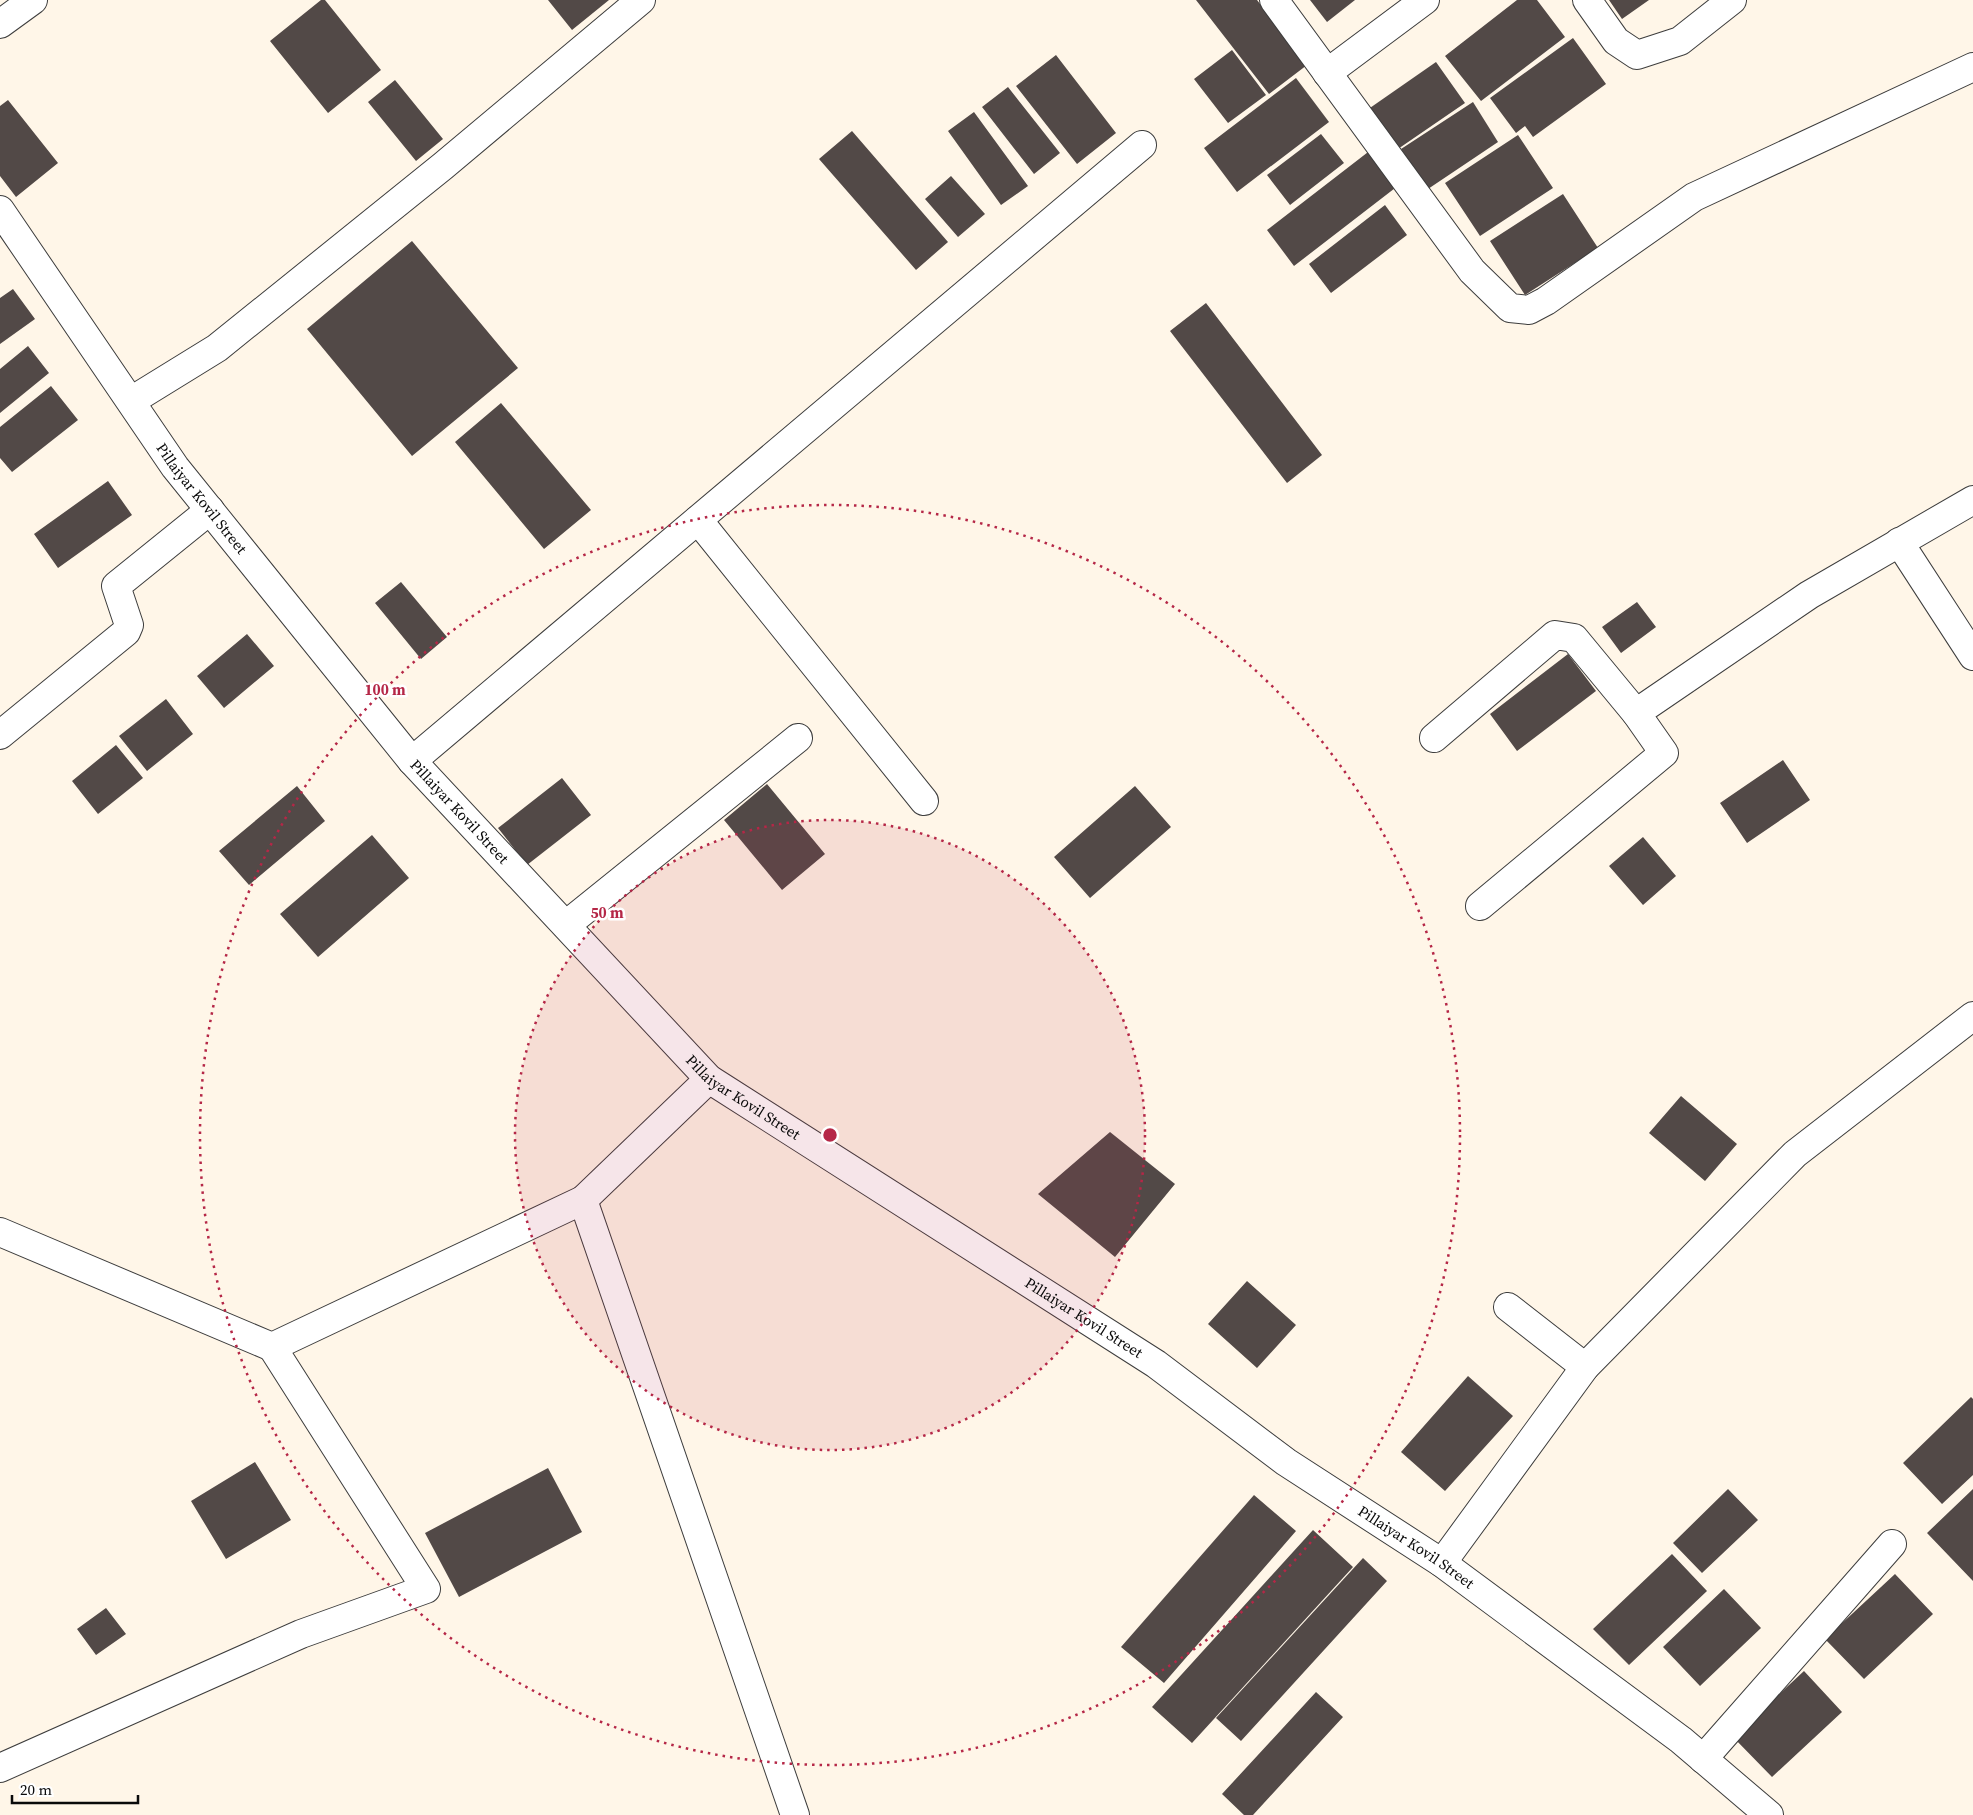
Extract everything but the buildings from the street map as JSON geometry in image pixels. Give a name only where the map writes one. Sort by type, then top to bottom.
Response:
[{"type":"street","points":[[0,24],[33,0]]},
{"type":"street","points":[[131,401],[217,348],[443,166],[641,0]]},
{"type":"street","points":[[1274,0],[1472,271],[1510,308],[1529,310],[1546,301],[1694,197],[1973,67]]},
{"type":"street","points":[[1327,72],[1425,0]]},
{"type":"street","points":[[1587,0],[1616,41],[1637,55],[1680,41],[1732,0]]},
{"type":"street","points":[[412,761],[1142,145]]},
{"type":"street","name":"Pillaiyar Kovil Street","points":[[0,210],[175,467],[412,761],[710,1079],[1156,1364],[1286,1462],[1442,1563],[1673,1734],[1769,1815]]},
{"type":"street","points":[[1636,713],[1809,595],[1973,500]]},
{"type":"street","points":[[0,735],[126,632],[129,624],[116,586],[210,510]]},
{"type":"street","points":[[698,520],[924,800]]},
{"type":"street","points":[[1900,542],[1973,656]]},
{"type":"street","points":[[1434,738],[1555,635],[1574,638],[1636,713],[1664,753],[1480,906]]},
{"type":"street","points":[[566,925],[798,738]]},
{"type":"street","points":[[1442,1563],[1585,1367],[1678,1275],[1795,1154],[1973,1016]]},
{"type":"street","points":[[272,1347],[583,1200],[710,1079]]},
{"type":"street","points":[[583,1200],[795,1815]]},
{"type":"street","points":[[0,1232],[272,1347],[426,1589],[301,1634],[0,1768]]},
{"type":"street","points":[[1508,1307],[1585,1367]]},
{"type":"street","points":[[1703,1759],[1892,1544]]}]
